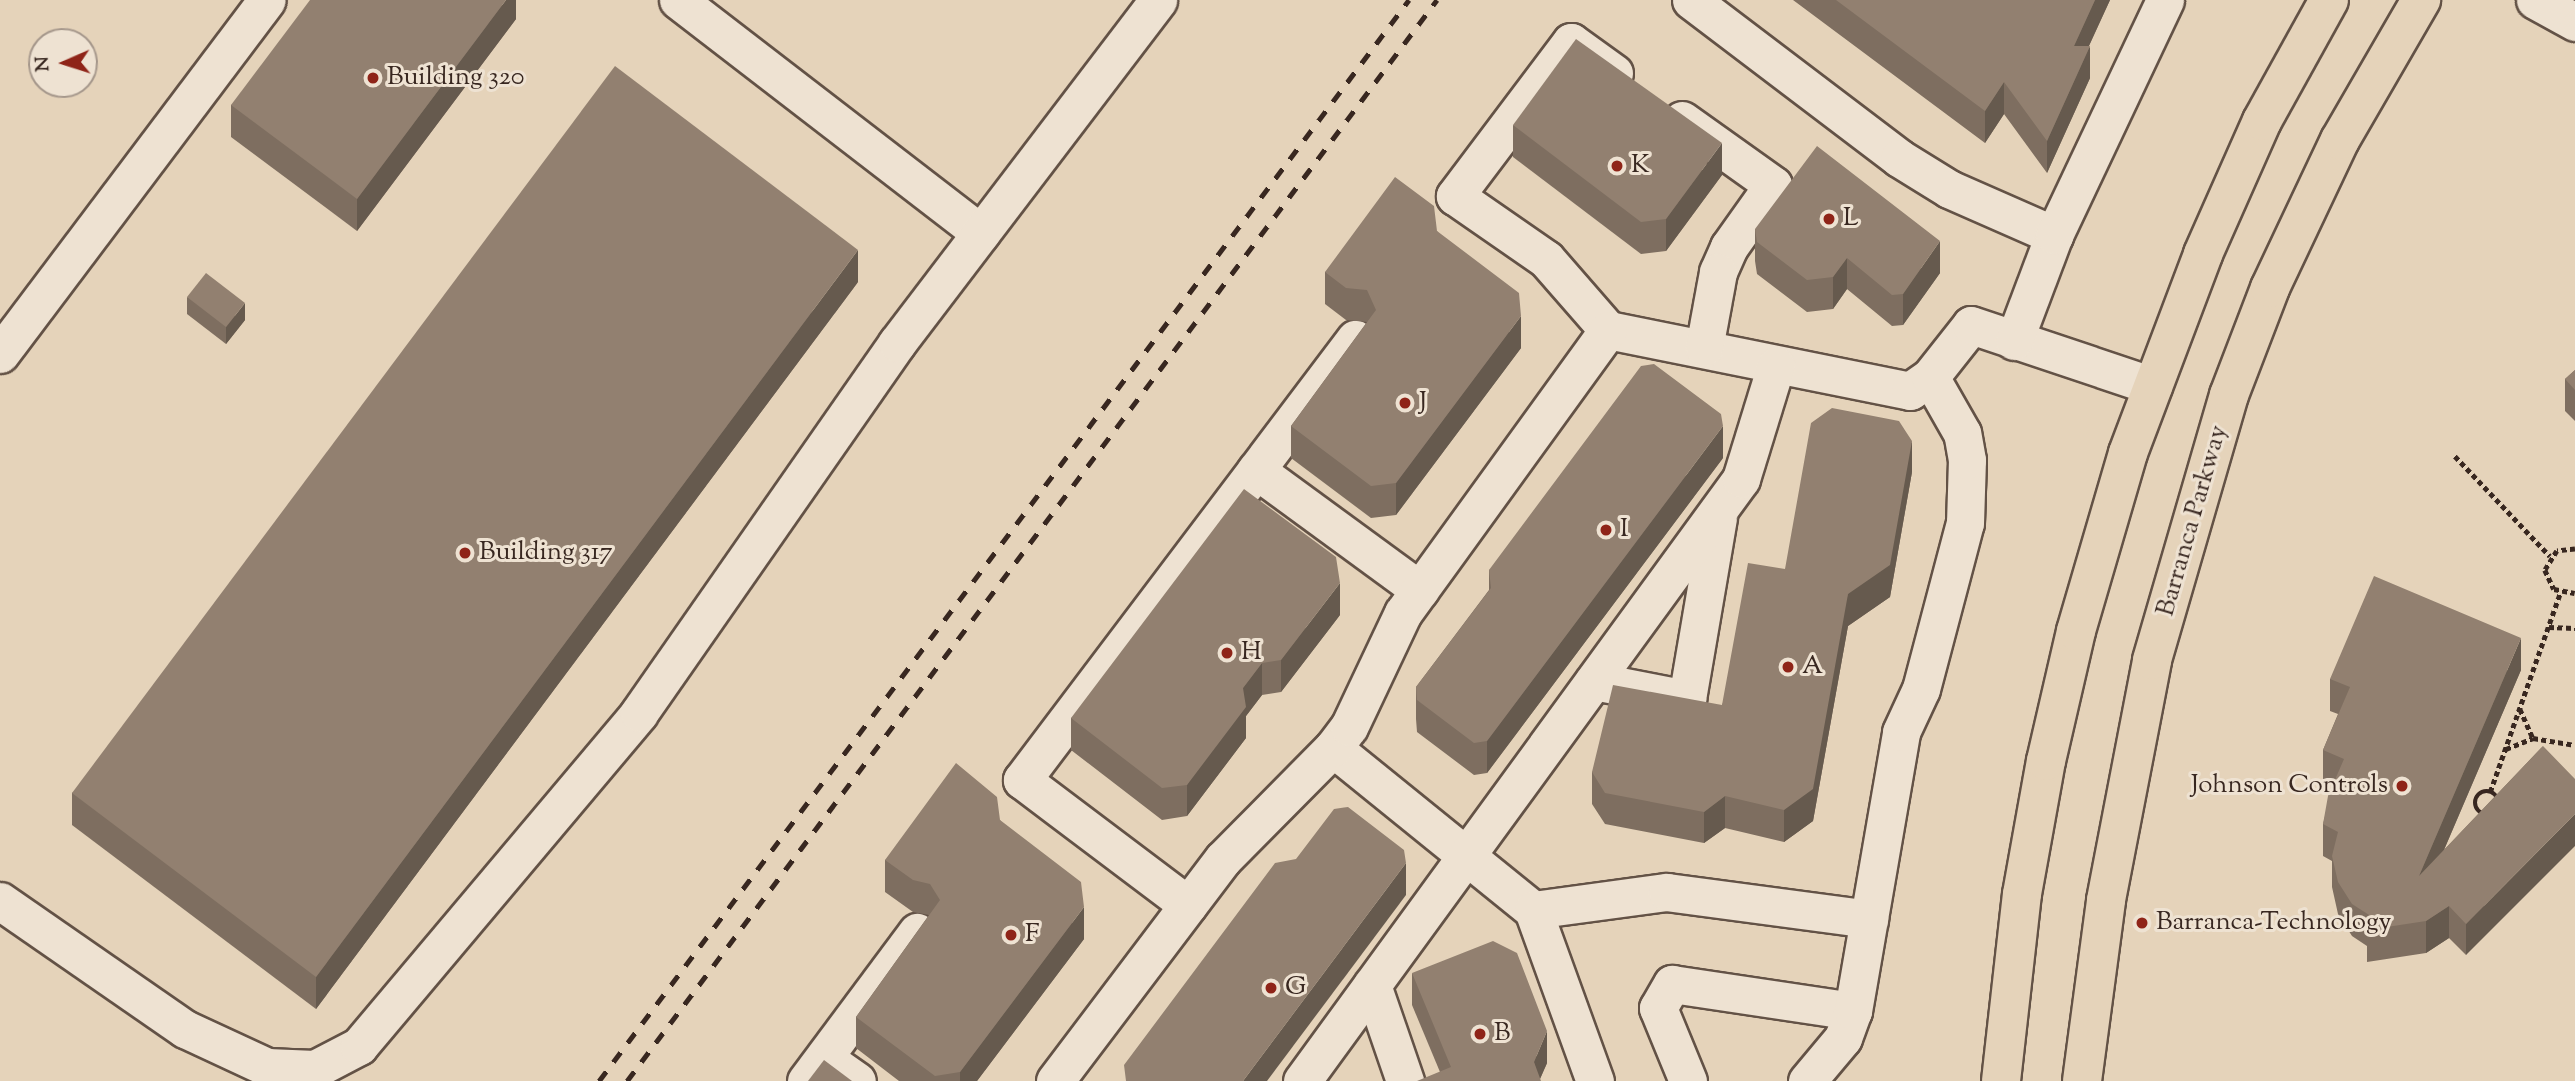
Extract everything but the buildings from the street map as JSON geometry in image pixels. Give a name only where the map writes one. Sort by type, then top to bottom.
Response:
[{"type":"main road","points":[[2001,1081],[2022,894],[2046,761],[2077,631],[2128,453],[2203,254],[2262,121],[2329,0]]},
{"type":"main road","name":"Barranca Parkway","points":[[2082,1081],[2106,900],[2147,687],[2229,395],[2270,288],[2340,140],[2421,0]]},
{"type":"street","points":[[0,354],[267,0]]},
{"type":"street","points":[[678,0],[981,233]]},
{"type":"street","points":[[0,901],[185,1029],[267,1067],[315,1069],[359,1046],[639,713],[897,343],[1158,0]]},
{"type":"street","points":[[1691,0],[1899,158],[1949,189],[2053,235]]},
{"type":"street","points":[[2014,341],[2053,235],[2165,0]]},
{"type":"street","points":[[2535,0],[2575,22]]},
{"type":"street","points":[[1704,348],[1718,272],[1728,247],[1773,185],[1570,42],[1455,196],[1546,258],[1608,330],[1704,348],[1889,391],[1910,391],[1930,377],[1971,325],[2153,386]]},
{"type":"street","points":[[1055,1081],[1223,859],[1333,748],[1420,590],[1608,330]]},
{"type":"street","points":[[1188,905],[1022,780],[1355,339]]},
{"type":"street","points":[[1302,1081],[1741,480],[1776,365]]},
{"type":"street","points":[[1807,1081],[1843,1038],[1853,1011],[1900,732],[1921,689],[1965,523],[1967,460],[1962,433],[1930,377]]},
{"type":"street","points":[[1256,470],[1420,590]]},
{"type":"street","points":[[1594,681],[1686,699],[1720,509]]},
{"type":"street","points":[[1333,748],[1533,910],[1595,1081]]},
{"type":"street","points":[[1533,910],[1667,892],[1869,919]]},
{"type":"street","points":[[857,1081],[815,1069],[917,932]]},
{"type":"street","points":[[1688,1081],[1658,1008],[1672,984],[1853,1011]]},
{"type":"street","points":[[1372,985],[1405,1081]]},
{"type":"path","points":[[2455,456],[2550,556]]},
{"type":"path","points":[[2575,549],[2564,548],[2550,556],[2545,577],[2560,593],[2575,593]]},
{"type":"path","points":[[2490,792],[2560,593]]},
{"type":"path","points":[[2549,627],[2575,628]]},
{"type":"path","points":[[2519,709],[2533,738]]},
{"type":"path","points":[[2506,749],[2533,738],[2575,745]]},
{"type":"path","points":[[2490,792],[2483,792],[2476,801],[2479,811],[2490,815]]},
{"type":"path","points":[[2490,792],[2499,804],[2490,815],[2491,822]]},
{"type":"railway","points":[[599,1081],[1409,0]]},
{"type":"railway","points":[[627,1081],[1437,0]]},
{"type":"place","name":"Building 320","points":[[373,78]]},
{"type":"place","name":"K","points":[[1617,166]]},
{"type":"place","name":"L","points":[[1829,219]]},
{"type":"place","name":"J","points":[[1405,403]]},
{"type":"place","name":"I","points":[[1606,530]]},
{"type":"place","name":"Building 317","points":[[465,553]]},
{"type":"place","name":"H","points":[[1227,653]]},
{"type":"place","name":"A","points":[[1788,667]]},
{"type":"place","name":"Johnson Controls","points":[[2402,786]]},
{"type":"place","name":"Barranca-Technology","points":[[2142,923]]},
{"type":"place","name":"F","points":[[1011,935]]},
{"type":"place","name":"G","points":[[1271,988]]},
{"type":"place","name":"B","points":[[1480,1034]]}]
